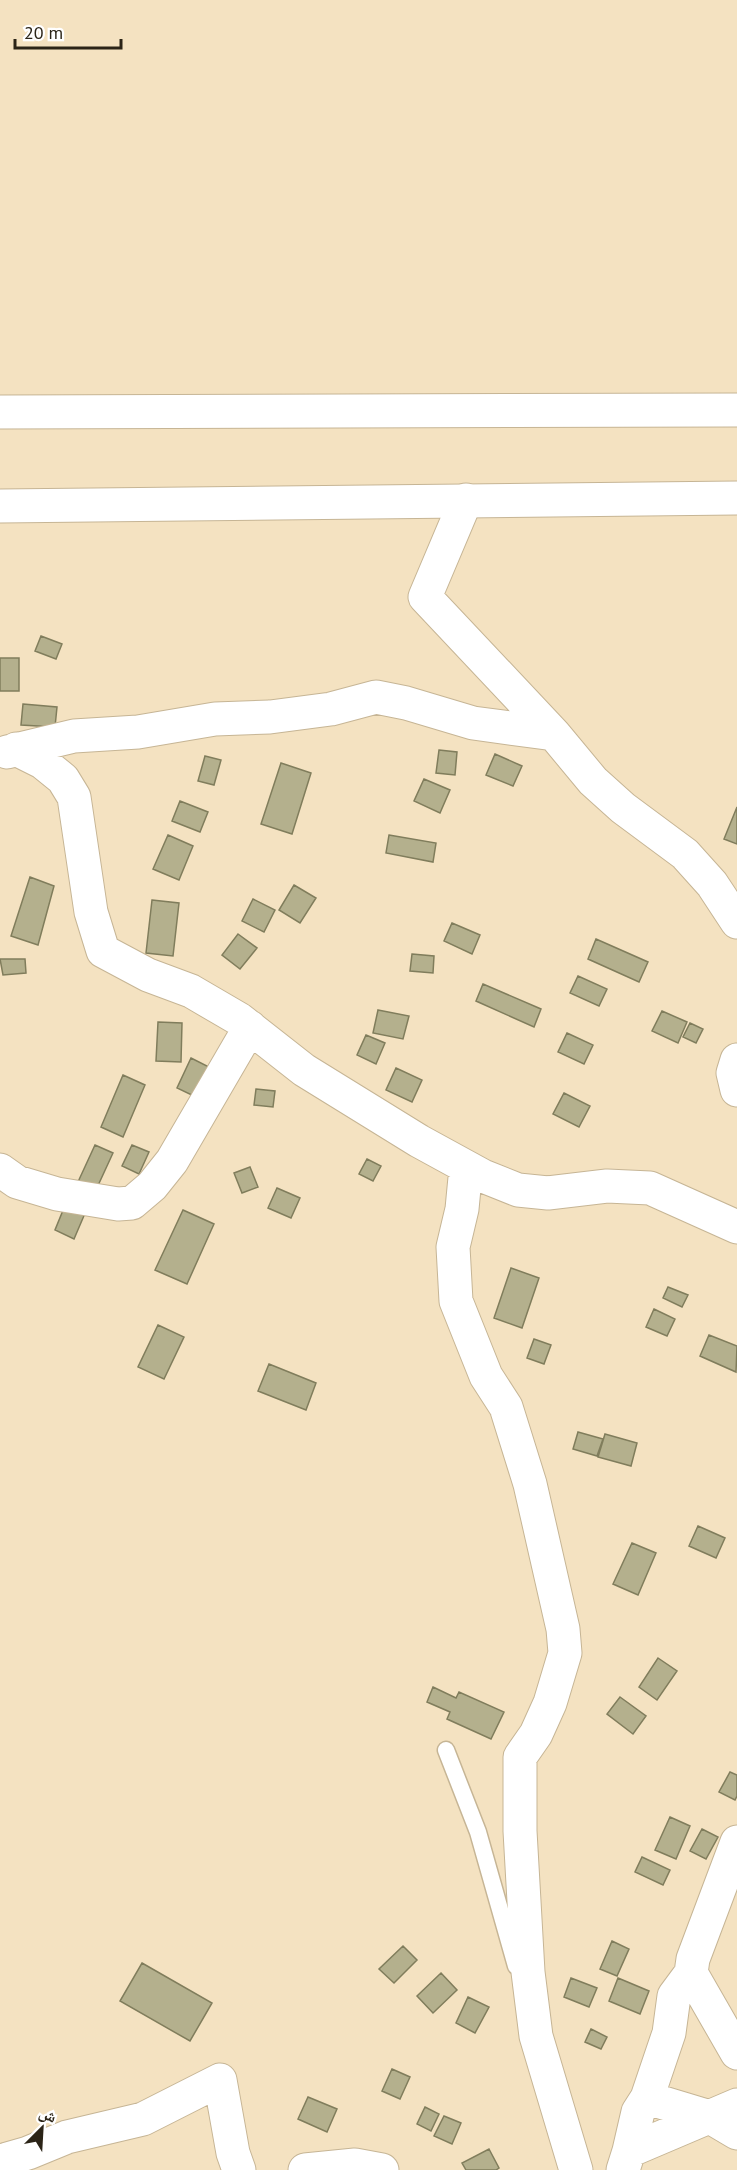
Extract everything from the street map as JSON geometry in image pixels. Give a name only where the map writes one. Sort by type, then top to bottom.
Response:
[{"type":"street","points":[[0,412],[737,410]]},
{"type":"street","points":[[0,506],[737,498]]},
{"type":"street","points":[[466,500],[425,597],[554,734],[593,781],[623,808],[685,854],[712,884],[737,922]]},
{"type":"street","points":[[8,752],[74,736],[138,732],[215,719],[270,717],[331,709],[376,697],[406,703],[473,723],[554,734]]},
{"type":"street","points":[[8,752],[42,762],[63,779],[74,797],[91,912],[103,951],[148,975],[191,991],[250,1027],[304,1070],[419,1141],[483,1176],[518,1190],[548,1193],[607,1186],[650,1188],[737,1227]]},
{"type":"street","points":[[0,1170],[16,1182],[57,1194],[118,1204],[132,1203],[152,1186],[172,1161],[250,1027]]},
{"type":"street","points":[[737,1060],[733,1073],[737,1090]]},
{"type":"street","points":[[466,1167],[462,1209],[453,1247],[456,1300],[486,1376],[506,1407],[530,1484],[563,1629],[565,1653],[550,1703],[536,1734],[520,1757],[520,1831],[528,1972],[536,2036],[576,2170]]},
{"type":"street","points":[[626,2161],[638,2112],[647,2098],[669,2033],[674,1996],[692,1973],[697,1949],[737,1842]]},
{"type":"street","points":[[692,1973],[737,2053]]},
{"type":"street","points":[[0,2166],[7,2159],[28,2153],[67,2136],[143,2119],[220,2080],[229,2164]]},
{"type":"street","points":[[647,2098],[728,2118]]},
{"type":"street","points":[[626,2161],[728,2118]]},
{"type":"street","points":[[305,2170],[355,2165],[382,2170]]},
{"type":"lane","points":[[446,1750],[478,1832],[536,2036]]},
{"type":"building","points":[[41,636],[62,644],[56,659],[35,651]]},
{"type":"building","points":[[0,658],[19,658],[19,691],[0,691]]},
{"type":"building","points":[[23,704],[57,707],[55,727],[21,725]]},
{"type":"building","points":[[439,750],[457,752],[455,775],[436,773]]},
{"type":"building","points":[[495,754],[522,766],[513,786],[486,775]]},
{"type":"building","points":[[205,756],[221,760],[214,785],[198,781]]},
{"type":"building","points":[[281,763],[311,773],[292,834],[261,824]]},
{"type":"building","points":[[424,779],[450,790],[440,813],[414,801]]},
{"type":"building","points":[[180,801],[208,812],[200,832],[172,821]]},
{"type":"building","points":[[737,807],[737,844],[724,839]]},
{"type":"building","points":[[168,835],[193,846],[179,880],[153,869]]},
{"type":"building","points":[[389,835],[436,843],[433,862],[386,853]]},
{"type":"building","points":[[30,877],[54,886],[38,945],[11,936]]},
{"type":"building","points":[[294,885],[316,898],[300,923],[279,910]]},
{"type":"building","points":[[253,899],[275,910],[264,932],[242,921]]},
{"type":"building","points":[[152,900],[179,903],[173,956],[146,953]]},
{"type":"building","points":[[452,923],[480,935],[472,954],[444,941]]},
{"type":"building","points":[[238,934],[257,948],[240,969],[222,955]]},
{"type":"building","points":[[596,939],[648,962],[639,982],[588,959]]},
{"type":"building","points":[[412,954],[434,956],[433,973],[410,971]]},
{"type":"building","points":[[0,959],[25,959],[26,973],[3,975]]},
{"type":"building","points":[[578,976],[607,989],[599,1006],[570,993]]},
{"type":"building","points":[[483,984],[541,1009],[534,1027],[476,1001]]},
{"type":"building","points":[[378,1010],[409,1016],[403,1039],[373,1033]]},
{"type":"building","points":[[662,1011],[687,1022],[678,1043],[652,1031]]},
{"type":"building","points":[[158,1022],[182,1023],[181,1062],[156,1061]]},
{"type":"building","points":[[690,1023],[703,1029],[696,1043],[683,1037]]},
{"type":"building","points":[[567,1033],[593,1045],[584,1064],[558,1052]]},
{"type":"building","points":[[366,1035],[385,1043],[376,1064],[357,1055]]},
{"type":"building","points":[[191,1058],[211,1068],[198,1098],[177,1088]]},
{"type":"building","points":[[396,1068],[422,1080],[412,1102],[386,1090]]},
{"type":"building","points":[[123,1075],[145,1085],[123,1137],[101,1127]]},
{"type":"building","points":[[256,1089],[275,1091],[273,1107],[254,1105]]},
{"type":"building","points":[[564,1093],[590,1106],[579,1127],[553,1114]]},
{"type":"building","points":[[95,1145],[113,1153],[95,1192],[77,1184]]},
{"type":"building","points":[[132,1145],[149,1152],[139,1174],[122,1166]]},
{"type":"building","points":[[367,1159],[381,1166],[373,1181],[359,1174]]},
{"type":"building","points":[[250,1167],[258,1187],[242,1193],[234,1173]]},
{"type":"building","points":[[277,1188],[300,1198],[291,1218],[268,1208]]},
{"type":"building","points":[[66,1203],[86,1211],[74,1239],[55,1230]]},
{"type":"building","points":[[183,1210],[214,1224],[187,1284],[155,1270]]},
{"type":"building","points":[[511,1268],[539,1278],[522,1328],[494,1318]]},
{"type":"building","points":[[668,1287],[688,1295],[682,1307],[663,1298]]},
{"type":"building","points":[[654,1309],[675,1319],[667,1336],[646,1327]]},
{"type":"building","points":[[158,1325],[184,1337],[164,1379],[138,1367]]},
{"type":"building","points":[[709,1335],[737,1346],[736,1372],[700,1356]]},
{"type":"building","points":[[534,1339],[551,1345],[544,1364],[527,1358]]},
{"type":"building","points":[[269,1364],[316,1383],[306,1410],[258,1391]]},
{"type":"building","points":[[578,1432],[603,1439],[597,1456],[573,1449]]},
{"type":"building","points":[[605,1434],[637,1443],[631,1466],[598,1457]]},
{"type":"building","points":[[698,1526],[725,1538],[716,1558],[689,1546]]},
{"type":"building","points":[[632,1543],[656,1553],[638,1595],[613,1584]]},
{"type":"building","points":[[658,1658],[677,1671],[657,1700],[639,1687]]},
{"type":"building","points":[[433,1687],[456,1698],[459,1692],[504,1712],[491,1739],[447,1719],[450,1712],[427,1702]]},
{"type":"building","points":[[620,1697],[646,1716],[633,1734],[607,1714]]},
{"type":"building","points":[[730,1772],[737,1775],[735,1800],[719,1792]]},
{"type":"building","points":[[670,1817],[690,1826],[676,1859],[655,1850]]},
{"type":"building","points":[[702,1829],[718,1837],[706,1859],[690,1851]]},
{"type":"building","points":[[642,1857],[670,1870],[663,1885],[635,1872]]},
{"type":"building","points":[[612,1941],[629,1949],[617,1976],[600,1969]]},
{"type":"building","points":[[403,1946],[417,1960],[394,1983],[379,1969]]},
{"type":"building","points":[[142,1963],[212,2003],[190,2041],[120,2001]]},
{"type":"building","points":[[441,1973],[457,1990],[433,2013],[417,1996]]},
{"type":"building","points":[[571,1978],[597,1988],[589,2007],[564,1997]]},
{"type":"building","points":[[618,1978],[649,1991],[640,2014],[609,2001]]},
{"type":"building","points":[[468,1997],[489,2007],[475,2033],[456,2023]]},
{"type":"building","points":[[591,2029],[607,2037],[601,2049],[585,2042]]},
{"type":"building","points":[[392,2069],[410,2077],[400,2099],[382,2091]]},
{"type":"building","points":[[308,2097],[337,2109],[327,2132],[298,2119]]},
{"type":"building","points":[[425,2107],[439,2114],[431,2131],[417,2124]]},
{"type":"building","points":[[444,2116],[461,2123],[452,2144],[434,2136]]},
{"type":"building","points":[[489,2149],[499,2168],[496,2170],[466,2170],[462,2163]]}]
